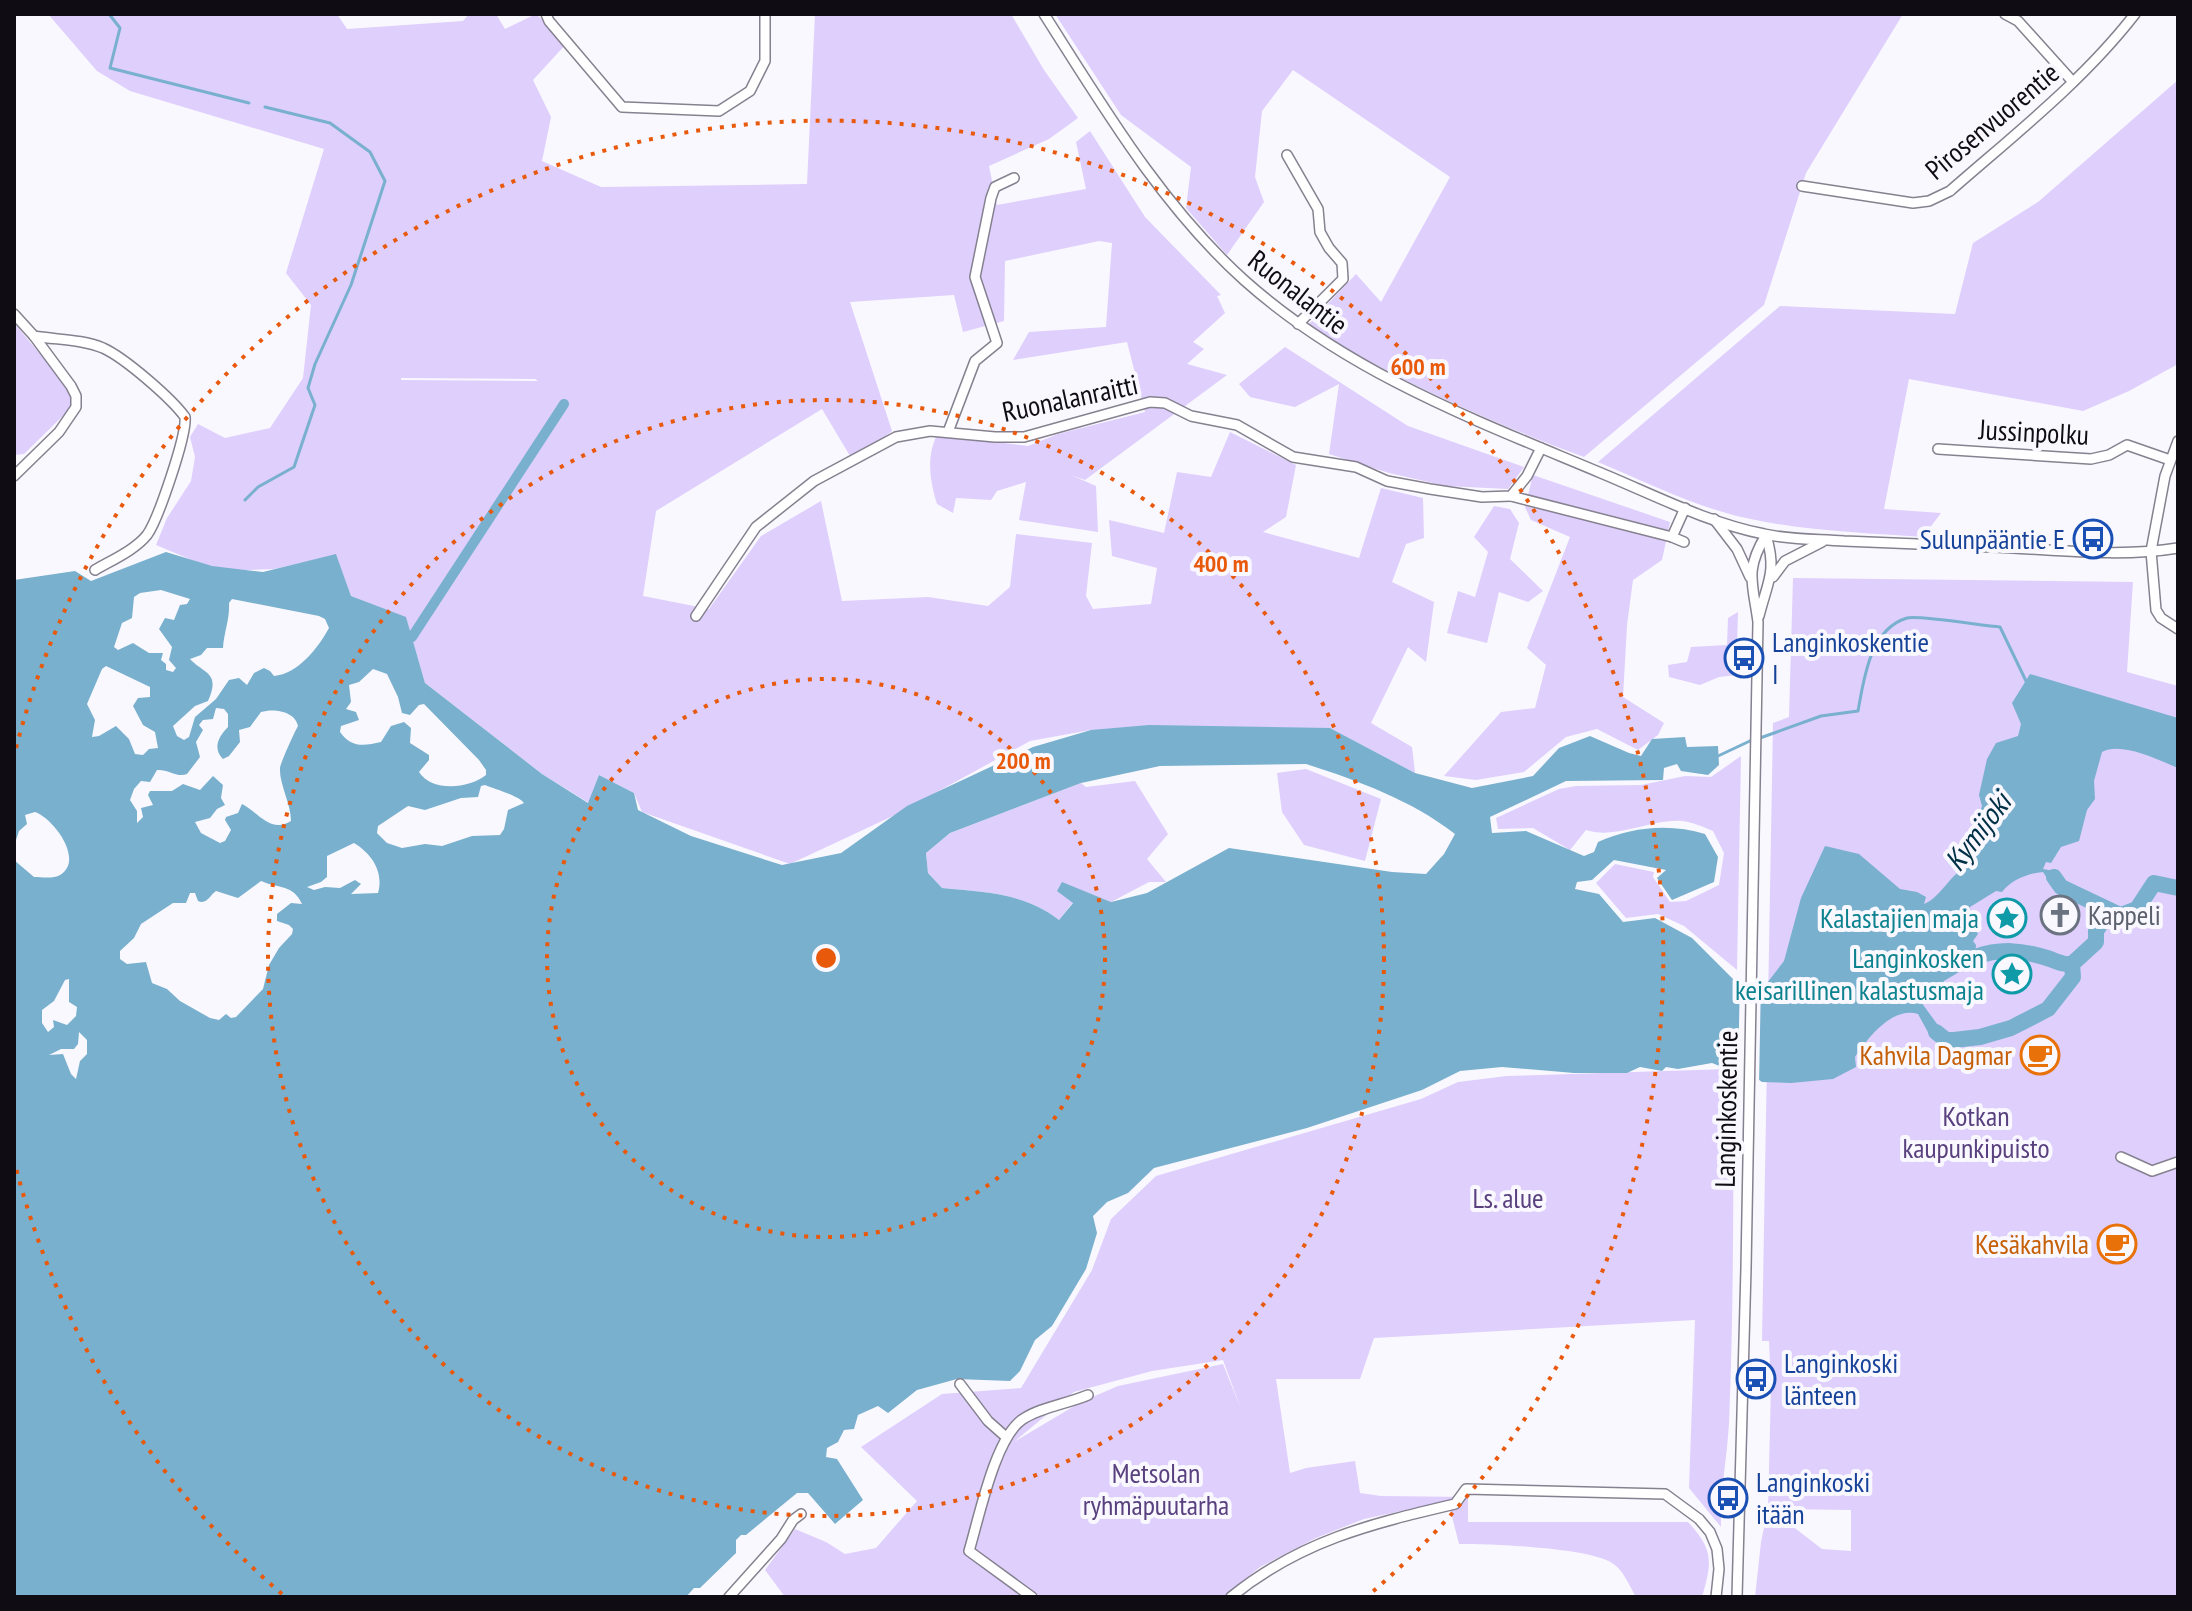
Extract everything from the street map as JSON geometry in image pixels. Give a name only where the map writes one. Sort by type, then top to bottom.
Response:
[{"type":"street","points":[[546,14],[622,107],[719,111],[750,91],[765,61],[765,14]]},
{"type":"street","name":"Ruonalantie","points":[[1044,14],[1165,195],[1208,245],[1244,280],[1298,324],[1388,380],[1685,508],[1766,535],[1825,541],[2151,551],[2178,548]]},
{"type":"street","points":[[2005,14],[2018,21],[2073,82]]},
{"type":"street","name":"Pirosenvuorentie","points":[[1802,186],[1913,203],[1929,201],[1950,191],[2073,82],[2110,46],[2135,14]]},
{"type":"street","points":[[1287,155],[1318,209],[1320,232],[1342,263],[1343,279],[1298,324]]},
{"type":"street","points":[[948,432],[975,361],[997,343],[975,277],[995,187],[1014,178]]},
{"type":"street","points":[[14,314],[34,336],[76,396],[76,407],[59,432],[14,476]]},
{"type":"street","points":[[34,336],[69,339],[103,348],[126,363],[185,417],[186,426],[175,464],[156,518],[146,536],[95,570]]},
{"type":"street","name":"Ruonalanraitti","points":[[696,616],[756,527],[814,481],[896,437],[916,432],[1024,437],[1150,402],[1165,403],[1191,416],[1237,425],[1293,457],[1356,467],[1387,481],[1430,489],[1482,497],[1511,496],[1684,542]]},
{"type":"street","points":[[2178,441],[2165,476],[2151,551],[2156,610],[2161,618],[2178,629]]},
{"type":"street","name":"Jussinpolku","points":[[1938,449],[2091,459],[2109,455],[2127,445],[2170,460]]},
{"type":"street","points":[[1511,496],[1527,476],[1541,448]]},
{"type":"street","points":[[1672,537],[1685,508]]},
{"type":"street","points":[[1714,519],[1737,549],[1750,577]]},
{"type":"street","name":"Langinkoskentie","points":[[1737,1597],[1758,622],[1750,577],[1752,561],[1766,535]]},
{"type":"street","name":"Langinkoskentie","points":[[1758,622],[1773,558],[1766,535]]},
{"type":"street","points":[[1768,586],[1785,561],[1825,541]]},
{"type":"street","points":[[2121,1157],[2152,1171],[2178,1162]]},
{"type":"street","points":[[960,1384],[988,1421],[1006,1437]]},
{"type":"street","points":[[1032,1597],[969,1551],[1009,1431],[1024,1418],[1088,1395]]},
{"type":"street","points":[[1231,1597],[1263,1571],[1318,1544],[1371,1523],[1455,1504],[1466,1489],[1665,1494],[1699,1519],[1710,1532],[1717,1549],[1719,1569],[1716,1597]]},
{"type":"street","points":[[729,1597],[801,1514]]},
{"type":"green space","points":[[48,14],[337,14],[347,29],[463,21],[469,14],[496,14],[505,29],[536,14],[567,43],[533,80],[551,117],[542,161],[601,187],[807,184],[815,14],[1011,14],[1044,70],[1078,118],[1049,139],[989,166],[997,205],[1086,189],[1076,142],[1090,131],[1145,217],[1221,295],[1217,296],[1225,313],[1193,342],[1204,349],[1187,364],[1227,375],[1085,480],[1071,475],[1096,486],[1098,532],[1019,520],[1026,482],[997,491],[991,500],[956,498],[953,513],[937,504],[932,487],[930,460],[937,435],[1028,446],[1058,434],[1145,412],[1127,342],[1013,360],[1029,332],[1106,327],[1112,243],[1099,241],[1005,261],[1004,321],[963,332],[954,295],[850,302],[892,431],[853,461],[822,409],[656,511],[643,596],[709,609],[761,536],[821,501],[842,601],[928,597],[988,606],[1010,587],[1016,534],[1092,543],[1086,596],[1093,609],[1151,604],[1157,568],[1112,556],[1109,520],[1164,533],[1177,472],[1211,477],[1230,432],[1296,465],[1286,517],[1263,532],[1359,558],[1381,488],[1423,498],[1424,538],[1406,544],[1392,582],[1434,602],[1426,662],[1408,647],[1371,723],[1412,747],[1415,773],[1330,728],[1091,730],[1030,741],[895,815],[790,864],[642,812],[634,793],[599,775],[589,803],[542,774],[425,683],[406,618],[351,596],[336,555],[274,569],[218,571],[156,545],[167,518],[191,481],[195,457],[190,437],[198,424],[225,438],[270,428],[303,378],[311,305],[286,273],[324,149],[130,91],[97,71]],"holes":[[[401,378],[538,381],[401,380]]]},
{"type":"green space","points":[[1055,14],[1903,14],[1806,173],[1764,305],[1584,457],[1442,398],[1374,364],[1308,325],[1356,274],[1381,302],[1450,177],[1293,70],[1262,111],[1255,177],[1264,202],[1227,255],[1186,208],[1191,167],[1121,115]]},
{"type":"green space","points":[[2178,80],[2178,364],[2129,391],[2083,411],[1909,379],[1884,509],[1941,513],[1923,537],[1812,529],[1746,518],[1689,501],[1598,462],[1780,306],[1955,314],[1973,243],[2038,202]]},
{"type":"green space","points":[[14,323],[62,380],[74,405],[24,454],[14,455]]},
{"type":"green space","points":[[1285,347],[1408,426],[1524,467],[1508,489],[1446,486],[1389,473],[1329,454],[1339,384],[1295,407],[1250,397],[1239,384]]},
{"type":"green space","points":[[1533,475],[1670,522],[1662,560],[1633,580],[1623,697],[1664,723],[1658,735],[1638,750],[1597,729],[1566,737],[1524,772],[1476,780],[1444,776],[1501,712],[1535,708],[1546,665],[1527,648],[1570,537],[1531,520],[1525,507]]},
{"type":"green space","points":[[1494,506],[1510,509],[1519,523],[1510,559],[1543,591],[1528,602],[1499,592],[1487,643],[1447,633],[1458,591],[1475,597],[1488,552],[1474,537]]},
{"type":"green space","name":"Kotkan kaupunkipuisto","points":[[1793,578],[2133,582],[2127,672],[2178,686],[2178,1597],[1755,1597],[1768,1509],[1771,1386],[1769,1341],[1762,1341],[1773,723],[1789,717]],"holes":[[[1770,1509],[1851,1510],[1851,1551],[1822,1549]]]},
{"type":"green space","points":[[1738,612],[1736,675],[1719,677],[1700,685],[1669,677],[1668,665],[1687,662],[1691,647],[1727,645],[1728,618]]},
{"type":"green space","points":[[1741,756],[1737,970],[1684,926],[1658,914],[1626,918],[1596,883],[1615,864],[1654,872],[1653,877],[1670,902],[1686,901],[1719,885],[1724,853],[1713,831],[1682,821],[1609,833],[1586,830],[1570,850],[1533,828],[1498,829],[1496,818],[1559,789],[1641,785],[1685,776],[1711,777]]},
{"type":"green space","points":[[1306,769],[1381,799],[1365,861],[1304,845],[1282,812],[1277,773]]},
{"type":"green space","points":[[1135,781],[1168,834],[1147,859],[1166,882],[1149,882],[1111,902],[1062,883],[1073,902],[1059,920],[1018,899],[942,888],[928,873],[926,853],[950,833],[1081,783],[1086,787]]},
{"type":"green space","points":[[1729,1069],[1734,1072],[1731,1379],[1721,1527],[1689,1488],[1695,1320],[1374,1338],[1360,1379],[1276,1379],[1290,1473],[1355,1461],[1360,1493],[1468,1497],[1468,1522],[1688,1522],[1703,1541],[1708,1557],[1708,1574],[1702,1597],[1636,1597],[1615,1565],[1586,1554],[1459,1544],[1448,1501],[1364,1519],[1316,1538],[1260,1567],[1223,1597],[1041,1597],[974,1549],[970,1558],[1027,1597],[785,1597],[765,1570],[795,1529],[845,1554],[876,1548],[917,1501],[861,1447],[942,1394],[1021,1388],[1092,1270],[1111,1219],[1156,1176],[1421,1099],[1458,1082],[1507,1076]],"holes":[[[1223,1360],[1241,1409],[1223,1364],[1118,1386],[1081,1402],[1014,1442],[1074,1392],[1152,1371]]]},
{"type":"water","points":[[166,552],[212,566],[263,572],[336,554],[351,596],[406,617],[425,683],[542,774],[588,803],[599,775],[634,793],[638,810],[691,836],[782,865],[841,853],[907,806],[1033,747],[1091,730],[1149,725],[1330,728],[1415,773],[1472,788],[1533,776],[1559,748],[1590,736],[1641,756],[1652,739],[1685,737],[1687,747],[1718,746],[1719,765],[1708,775],[1681,771],[1677,764],[1664,768],[1663,780],[1566,781],[1490,817],[1492,833],[1526,831],[1584,856],[1594,852],[1598,842],[1637,830],[1678,828],[1705,834],[1718,857],[1714,882],[1672,900],[1657,878],[1666,870],[1614,860],[1592,880],[1577,882],[1575,889],[1599,894],[1623,922],[1655,918],[1692,938],[1737,983],[1767,983],[1784,961],[1801,898],[1825,846],[1859,854],[1900,889],[1926,897],[1924,904],[1962,869],[1971,833],[1977,835],[1981,830],[1976,823],[1982,806],[1979,795],[1987,759],[1996,743],[2018,736],[2021,724],[2012,703],[2030,674],[2178,718],[2178,768],[2129,750],[2110,749],[2102,752],[2094,781],[2095,799],[2087,810],[2079,841],[2061,847],[2043,869],[2054,871],[2054,877],[2047,878],[2043,872],[2026,876],[1970,907],[1971,922],[1978,934],[1973,941],[1976,945],[1975,957],[1964,964],[1964,969],[1944,981],[1942,986],[1936,987],[1932,1000],[1921,1002],[1940,1028],[1930,1036],[1918,1014],[1908,1013],[1890,1019],[1855,1057],[1856,1067],[1833,1079],[1762,1082],[1738,1065],[1722,1067],[1712,1063],[1678,1069],[1666,1067],[1662,1071],[1640,1067],[1627,1073],[1574,1073],[1502,1067],[1460,1071],[1422,1090],[1307,1128],[1154,1168],[1128,1193],[1107,1202],[1093,1216],[1097,1233],[1086,1269],[1052,1326],[1035,1340],[1020,1371],[1010,1381],[957,1379],[917,1390],[888,1413],[878,1406],[858,1415],[854,1429],[844,1430],[838,1442],[827,1448],[826,1457],[837,1459],[863,1500],[835,1524],[808,1493],[797,1493],[746,1535],[741,1535],[736,1540],[736,1553],[700,1588],[694,1588],[686,1597],[14,1597],[14,860],[34,877],[47,878],[60,875],[67,868],[69,860],[64,840],[50,822],[35,812],[25,815],[27,824],[19,831],[14,846],[14,580],[75,571],[91,581]],"holes":[[[161,590],[190,599],[187,604],[180,605],[174,620],[165,618],[159,629],[172,647],[169,660],[176,668],[173,672],[166,670],[166,664],[161,660],[163,653],[149,653],[133,643],[118,650],[114,647],[122,623],[132,618],[134,597]],[[232,599],[319,616],[325,619],[329,628],[313,651],[291,670],[274,676],[264,668],[254,673],[247,685],[239,678],[229,680],[216,699],[195,717],[189,737],[184,740],[177,736],[173,726],[195,706],[208,701],[213,684],[209,675],[190,659],[201,655],[207,648],[223,648]],[[106,666],[150,687],[150,697],[138,698],[133,706],[143,725],[155,732],[158,748],[149,749],[143,755],[135,754],[129,739],[116,726],[92,737],[95,720],[87,704]],[[373,669],[387,674],[402,713],[410,715],[424,704],[479,760],[486,775],[460,785],[432,783],[419,772],[429,760],[429,755],[410,743],[411,728],[404,722],[391,726],[381,742],[363,745],[349,741],[340,732],[341,726],[359,720],[356,712],[346,709],[351,702],[349,685],[359,682]],[[216,708],[224,709],[228,714],[228,727],[217,746],[223,759],[240,742],[239,730],[250,727],[261,712],[272,710],[293,717],[298,726],[280,768],[291,821],[277,825],[271,823],[242,804],[238,813],[226,817],[231,830],[225,841],[220,843],[201,833],[195,822],[210,818],[225,805],[221,798],[223,785],[213,776],[200,790],[183,784],[172,791],[150,791],[148,795],[153,805],[141,808],[143,817],[137,823],[137,811],[130,800],[134,789],[141,781],[150,782],[157,770],[187,774],[200,757],[196,742],[203,730],[199,725],[203,720],[213,719]],[[1306,764],[1384,793],[1421,811],[1455,834],[1444,854],[1426,874],[1392,872],[1229,848],[1147,893],[1111,902],[1062,882],[1057,891],[1073,903],[1059,920],[1018,899],[942,888],[928,873],[926,853],[950,833],[1081,783],[1160,766]],[[485,785],[524,803],[508,810],[500,835],[472,836],[442,846],[425,844],[402,848],[387,843],[377,833],[378,826],[408,806],[425,810],[461,798],[478,797],[481,786]],[[354,843],[375,864],[379,878],[378,893],[351,894],[361,884],[355,880],[340,888],[314,890],[307,887],[327,877],[327,856]],[[261,881],[290,890],[302,904],[291,903],[277,914],[277,921],[289,925],[293,929],[292,934],[269,965],[263,989],[236,1017],[226,1014],[219,1020],[210,1018],[180,1001],[167,989],[152,983],[146,962],[127,964],[120,959],[120,951],[134,938],[141,924],[173,903],[186,903],[190,893],[195,893],[198,901],[206,901],[216,891],[238,898]],[[69,979],[69,1002],[77,1007],[76,1016],[67,1025],[53,1020],[54,1027],[48,1032],[42,1023],[42,1010],[54,1001],[65,980]],[[79,1032],[87,1040],[87,1054],[80,1061],[76,1079],[63,1054],[49,1055],[61,1049],[74,1049],[78,1044]]]},
{"type":"pier","points":[[1740,979],[1761,979],[1759,1085],[1738,1070]]},
{"type":"waterway","points":[[109,14],[120,28],[110,68],[249,103]]},
{"type":"waterway","points":[[245,500],[258,487],[294,467],[315,405],[308,388],[315,364],[351,285],[385,181],[370,152],[330,123],[265,107]]},
{"type":"waterway","points":[[412,637],[564,404]]},
{"type":"waterway","points":[[1760,738],[1821,716],[1858,711],[1866,670],[1877,644],[1895,624],[1907,618],[2000,627],[2026,681]]},
{"type":"waterway","points":[[1718,756],[1752,740]]},
{"type":"waterway","points":[[2054,877],[2061,887],[2122,916]]},
{"type":"waterway","points":[[1936,1032],[1946,1040],[1980,1037],[2011,1028],[2048,1009],[2073,977],[2072,964],[2096,942],[2096,931],[2102,922],[2137,909],[2154,883],[2178,888]]},
{"type":"waterway","points":[[1975,957],[2011,951],[2072,964]]},
{"type":"place","name":"Sulunpääntie E","points":[[2093,539]]},
{"type":"place","name":"Langinkoskentie I","points":[[1744,658]]},
{"type":"place","name":"Kappeli","points":[[2060,915]]},
{"type":"place","name":"Kalastajien maja","points":[[2007,918]]},
{"type":"place","name":"Langinkosken keisarillinen kalastusmaja","points":[[2012,974]]},
{"type":"place","name":"Kahvila Dagmar","points":[[2040,1055]]},
{"type":"place","name":"Kesäkahvila","points":[[2117,1244]]},
{"type":"place","name":"Langinkoski länteen","points":[[1756,1379]]},
{"type":"place","name":"Langinkoski itään","points":[[1728,1498]]},
{"type":"water label","name":"Kymijoki","points":[[1978,832]]},
{"type":"park label","name":"Ls. alue","points":[[1508,1198]]},
{"type":"park label","name":"Metsolan ryhmäpuutarha","points":[[1156,1489]]}]
